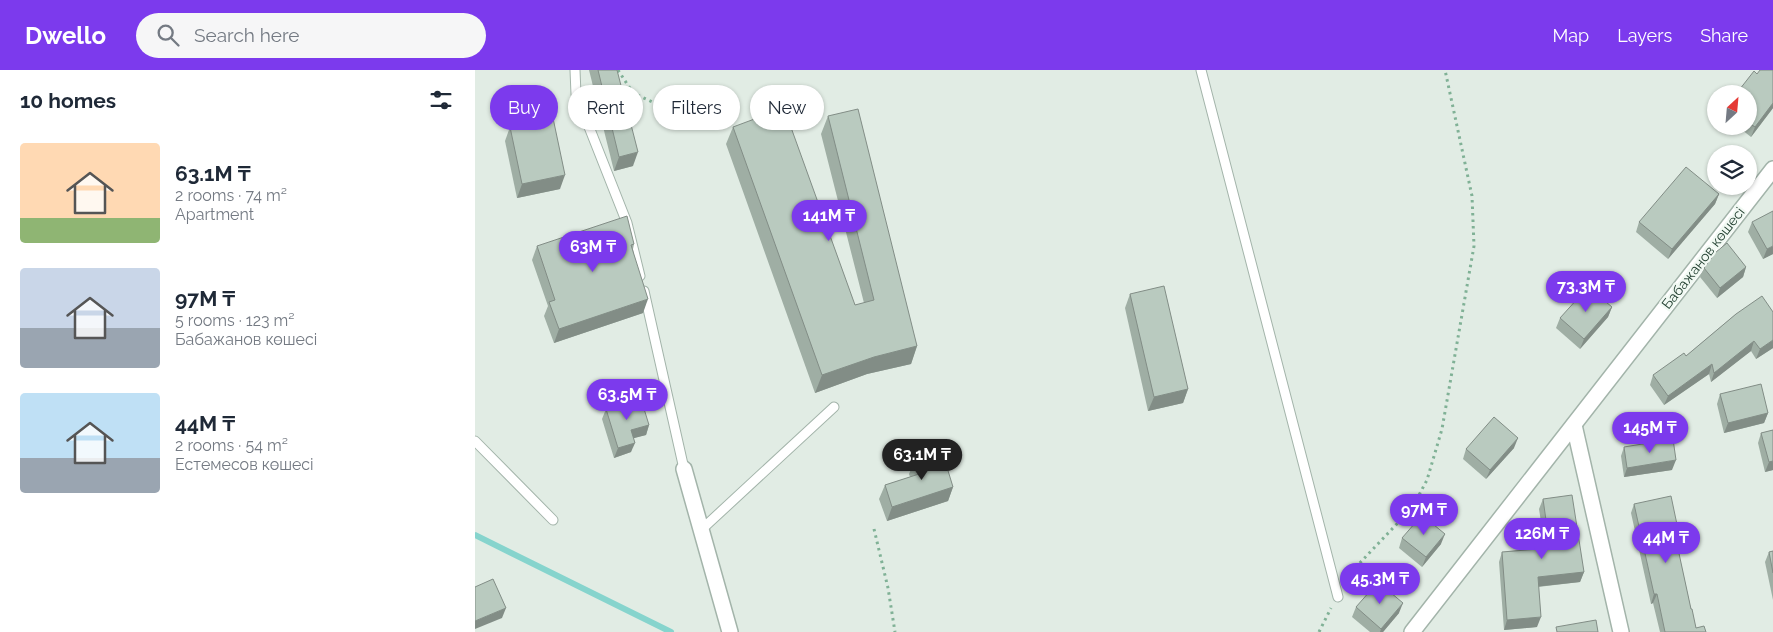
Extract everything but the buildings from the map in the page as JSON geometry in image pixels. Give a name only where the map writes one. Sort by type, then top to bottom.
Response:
[{"type":"street","name":"Бабажанов көшесі","points":[[1412,632],[1689,274],[1773,169]]},
{"type":"street","points":[[1574,425],[1621,632]]},
{"type":"street","points":[[684,469],[730,632]]},
{"type":"lane","points":[[575,70],[576,94],[627,222],[652,323],[684,469]]},
{"type":"lane","points":[[1201,70],[1338,596]]},
{"type":"lane","points":[[701,530],[834,407]]},
{"type":"lane","points":[[475,441],[553,520]]},
{"type":"path","points":[[618,70],[633,93],[653,102]]},
{"type":"path","points":[[1319,632],[1329,611],[1355,568],[1412,508],[1427,480],[1442,429],[1473,246],[1472,196],[1445,70]]},
{"type":"path","points":[[874,529],[888,588],[895,632]]},
{"type":"waterway","points":[[475,535],[671,632]]}]
